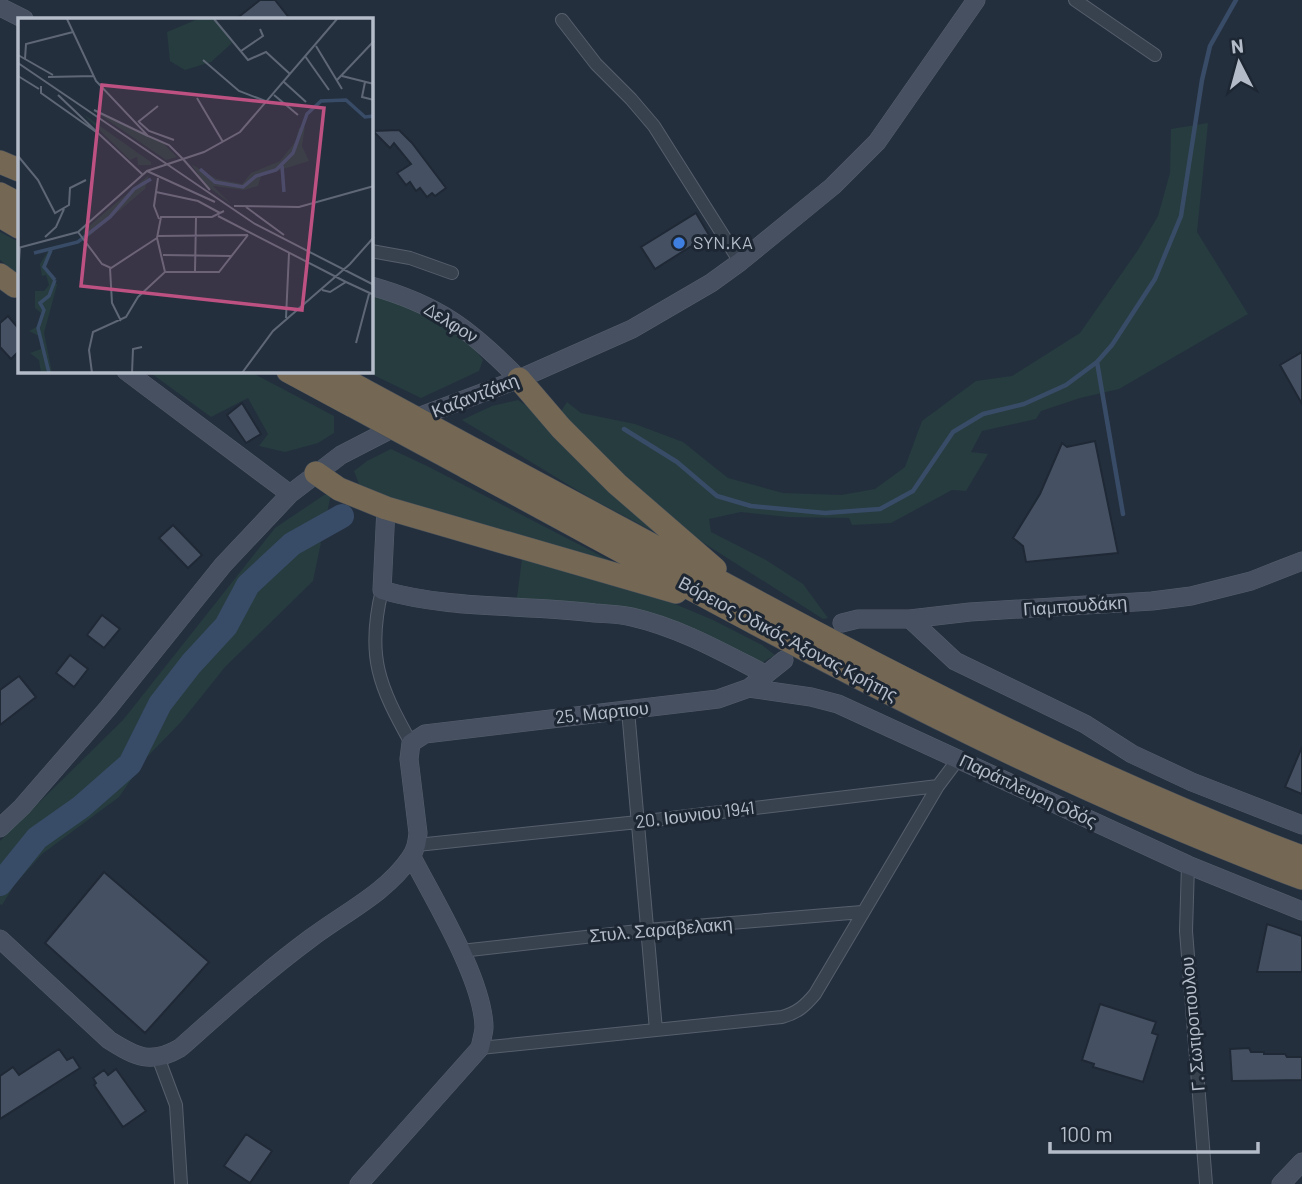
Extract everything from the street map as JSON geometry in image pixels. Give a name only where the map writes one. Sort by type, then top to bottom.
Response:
[{"type":"highway","points":[[0,162],[18,170]]},
{"type":"highway","points":[[0,194],[18,203]]},
{"type":"highway","points":[[0,216],[18,226]]},
{"type":"highway","name":"Βόρειος Οδικός Άξονας Κρήτης","points":[[293,373],[358,398],[735,600],[969,734],[1163,822],[1302,878]]},
{"type":"highway","name":"Βόρειος Οδικός Άξονας Κρήτης","points":[[331,373],[358,398]]},
{"type":"highway","points":[[519,379],[561,428],[617,484],[698,552],[735,600]]},
{"type":"highway","points":[[316,472],[339,489],[386,508],[635,578],[735,600]]},
{"type":"highway","name":"Βόρειος Οδικός Άξονας Κρήτης","points":[[735,600],[863,659],[974,715],[1149,794],[1302,857]]},
{"type":"main road","name":"Καζαντζάκη","points":[[0,828],[22,807],[108,708],[223,565],[290,494],[341,455],[405,422],[519,379],[632,329],[711,283],[833,186],[877,142],[976,0]]},
{"type":"main road","points":[[0,7],[22,18]]},
{"type":"main road","name":"Δελφον","points":[[373,287],[402,295],[452,320],[484,343],[519,379]]},
{"type":"main road","points":[[129,373],[290,494]]},
{"type":"main road","points":[[386,508],[382,590],[442,603],[632,617],[690,635],[765,674]]},
{"type":"main road","name":"Γιαμπουδάκη","points":[[842,623],[858,619],[910,620],[970,612],[1152,601],[1191,596],[1251,581],[1302,561]]},
{"type":"main road","points":[[910,620],[955,661],[1085,724],[1132,754],[1192,782],[1302,825]]},
{"type":"main road","name":"25. Μαρτιου","points":[[411,743],[425,734],[718,699],[749,688],[784,660]]},
{"type":"main road","name":"Παράπλευρη Οδός","points":[[749,688],[811,697],[838,704],[1188,865],[1302,911]]},
{"type":"main road","points":[[2,941],[109,1040],[148,1058],[167,1055],[180,1048],[255,981],[366,900],[414,851],[418,833],[409,759],[411,743]]},
{"type":"main road","points":[[359,1184],[480,1048],[484,1027],[477,990],[414,851]]},
{"type":"main road","points":[[1281,1184],[1302,1162]]},
{"type":"street","points":[[1076,0],[1155,55]]},
{"type":"street","points":[[562,20],[596,64],[654,126],[740,262]]},
{"type":"street","points":[[373,251],[410,258],[452,273]]},
{"type":"street","points":[[382,590],[375,644],[377,673],[387,701],[411,743]]},
{"type":"street","points":[[628,710],[656,1030]]},
{"type":"street","points":[[480,1048],[782,1017],[796,1013],[815,994],[938,786],[959,758]]},
{"type":"street","name":"20. Ιουνιου 1941","points":[[414,851],[938,786]]},
{"type":"street","name":"Γ. Σωτιροπουλου","points":[[1188,865],[1186,931],[1206,1184]]},
{"type":"street","name":"Στυλ. Σαραβελακη","points":[[461,951],[647,930],[862,912]]},
{"type":"street","points":[[158,1057],[176,1105],[181,1184]]},
{"type":"green space","points":[[1208,123],[1197,232],[1248,314],[1119,389],[1041,411],[1036,419],[982,431],[971,452],[988,454],[966,491],[952,490],[891,523],[852,525],[849,518],[788,517],[741,512],[709,519],[711,532],[766,560],[803,584],[828,618],[823,619],[663,517],[560,413],[567,402],[581,413],[635,424],[683,442],[728,478],[783,493],[841,495],[875,489],[905,467],[922,421],[976,381],[1012,376],[1080,333],[1138,250],[1158,216],[1170,173],[1171,129]]},
{"type":"green space","points":[[0,232],[18,241],[18,274],[0,260]]},
{"type":"green space","points":[[373,294],[417,310],[448,327],[483,360],[479,371],[421,398],[369,373],[373,373]]},
{"type":"green space","points":[[151,373],[253,373],[334,416],[334,433],[318,443],[285,452],[259,446],[268,434],[248,398],[211,417]]},
{"type":"green space","points":[[518,400],[664,537],[590,498],[462,420],[492,406]]},
{"type":"green space","points":[[391,449],[615,563],[385,498],[359,484],[354,471]]},
{"type":"green space","points":[[331,494],[313,581],[225,667],[181,722],[146,758],[119,797],[42,854],[15,884],[2,905],[0,904],[0,841],[123,720],[275,528],[324,495]]},
{"type":"green space","points":[[523,551],[630,585],[713,620],[762,645],[775,655],[760,664],[665,617],[581,603],[517,598]]},
{"type":"building","points":[[260,0],[275,0],[289,18],[237,18]]},
{"type":"building","points":[[399,130],[446,188],[435,196],[432,193],[427,197],[420,188],[416,191],[410,182],[406,185],[397,173],[411,164],[394,143],[390,148],[373,131]]},
{"type":"building","points":[[696,213],[709,235],[655,269],[641,247]]},
{"type":"building","points":[[8,316],[18,328],[18,352],[11,359],[0,347],[0,323]]},
{"type":"building","points":[[1302,352],[1302,404],[1280,365]]},
{"type":"building","points":[[242,403],[261,434],[246,443],[227,415]]},
{"type":"building","points":[[1095,441],[1118,553],[1026,562],[1023,546],[1013,538],[1040,494],[1062,443],[1067,447]]},
{"type":"building","points":[[173,525],[202,555],[188,568],[159,538]]},
{"type":"building","points":[[102,615],[120,629],[104,648],[87,635]]},
{"type":"building","points":[[70,655],[88,669],[74,687],[56,673]]},
{"type":"building","points":[[19,676],[36,697],[0,725],[0,690]]},
{"type":"building","points":[[1302,747],[1302,794],[1285,787]]},
{"type":"building","points":[[104,872],[209,962],[145,1033],[45,943]]},
{"type":"building","points":[[1267,924],[1302,936],[1302,972],[1257,972]]},
{"type":"building","points":[[1100,1004],[1156,1022],[1152,1033],[1158,1035],[1143,1082],[1093,1067],[1094,1064],[1082,1060]]},
{"type":"building","points":[[1249,1048],[1251,1052],[1302,1057],[1302,1080],[1232,1081],[1230,1049]]},
{"type":"building","points":[[59,1049],[67,1060],[73,1057],[80,1068],[0,1119],[0,1076],[13,1067],[19,1075]]},
{"type":"building","points":[[116,1069],[146,1111],[123,1127],[94,1085],[96,1083],[93,1078],[104,1070],[108,1075]]},
{"type":"building","points":[[246,1134],[272,1151],[250,1183],[224,1166]]},
{"type":"waterway","points":[[624,429],[677,462],[717,496],[751,506],[825,513],[880,509],[913,491],[953,432],[983,414],[1024,404],[1066,385],[1097,362],[1112,345],[1155,279],[1181,216],[1202,80],[1210,46],[1236,0]]},
{"type":"waterway","points":[[1097,362],[1123,514]]},
{"type":"waterway","points":[[0,884],[37,838],[81,807],[130,764],[160,704],[191,664],[226,626],[248,585],[292,544],[342,516]]},
{"type":"place","name":"SYN.KA","points":[[679,243]]}]
